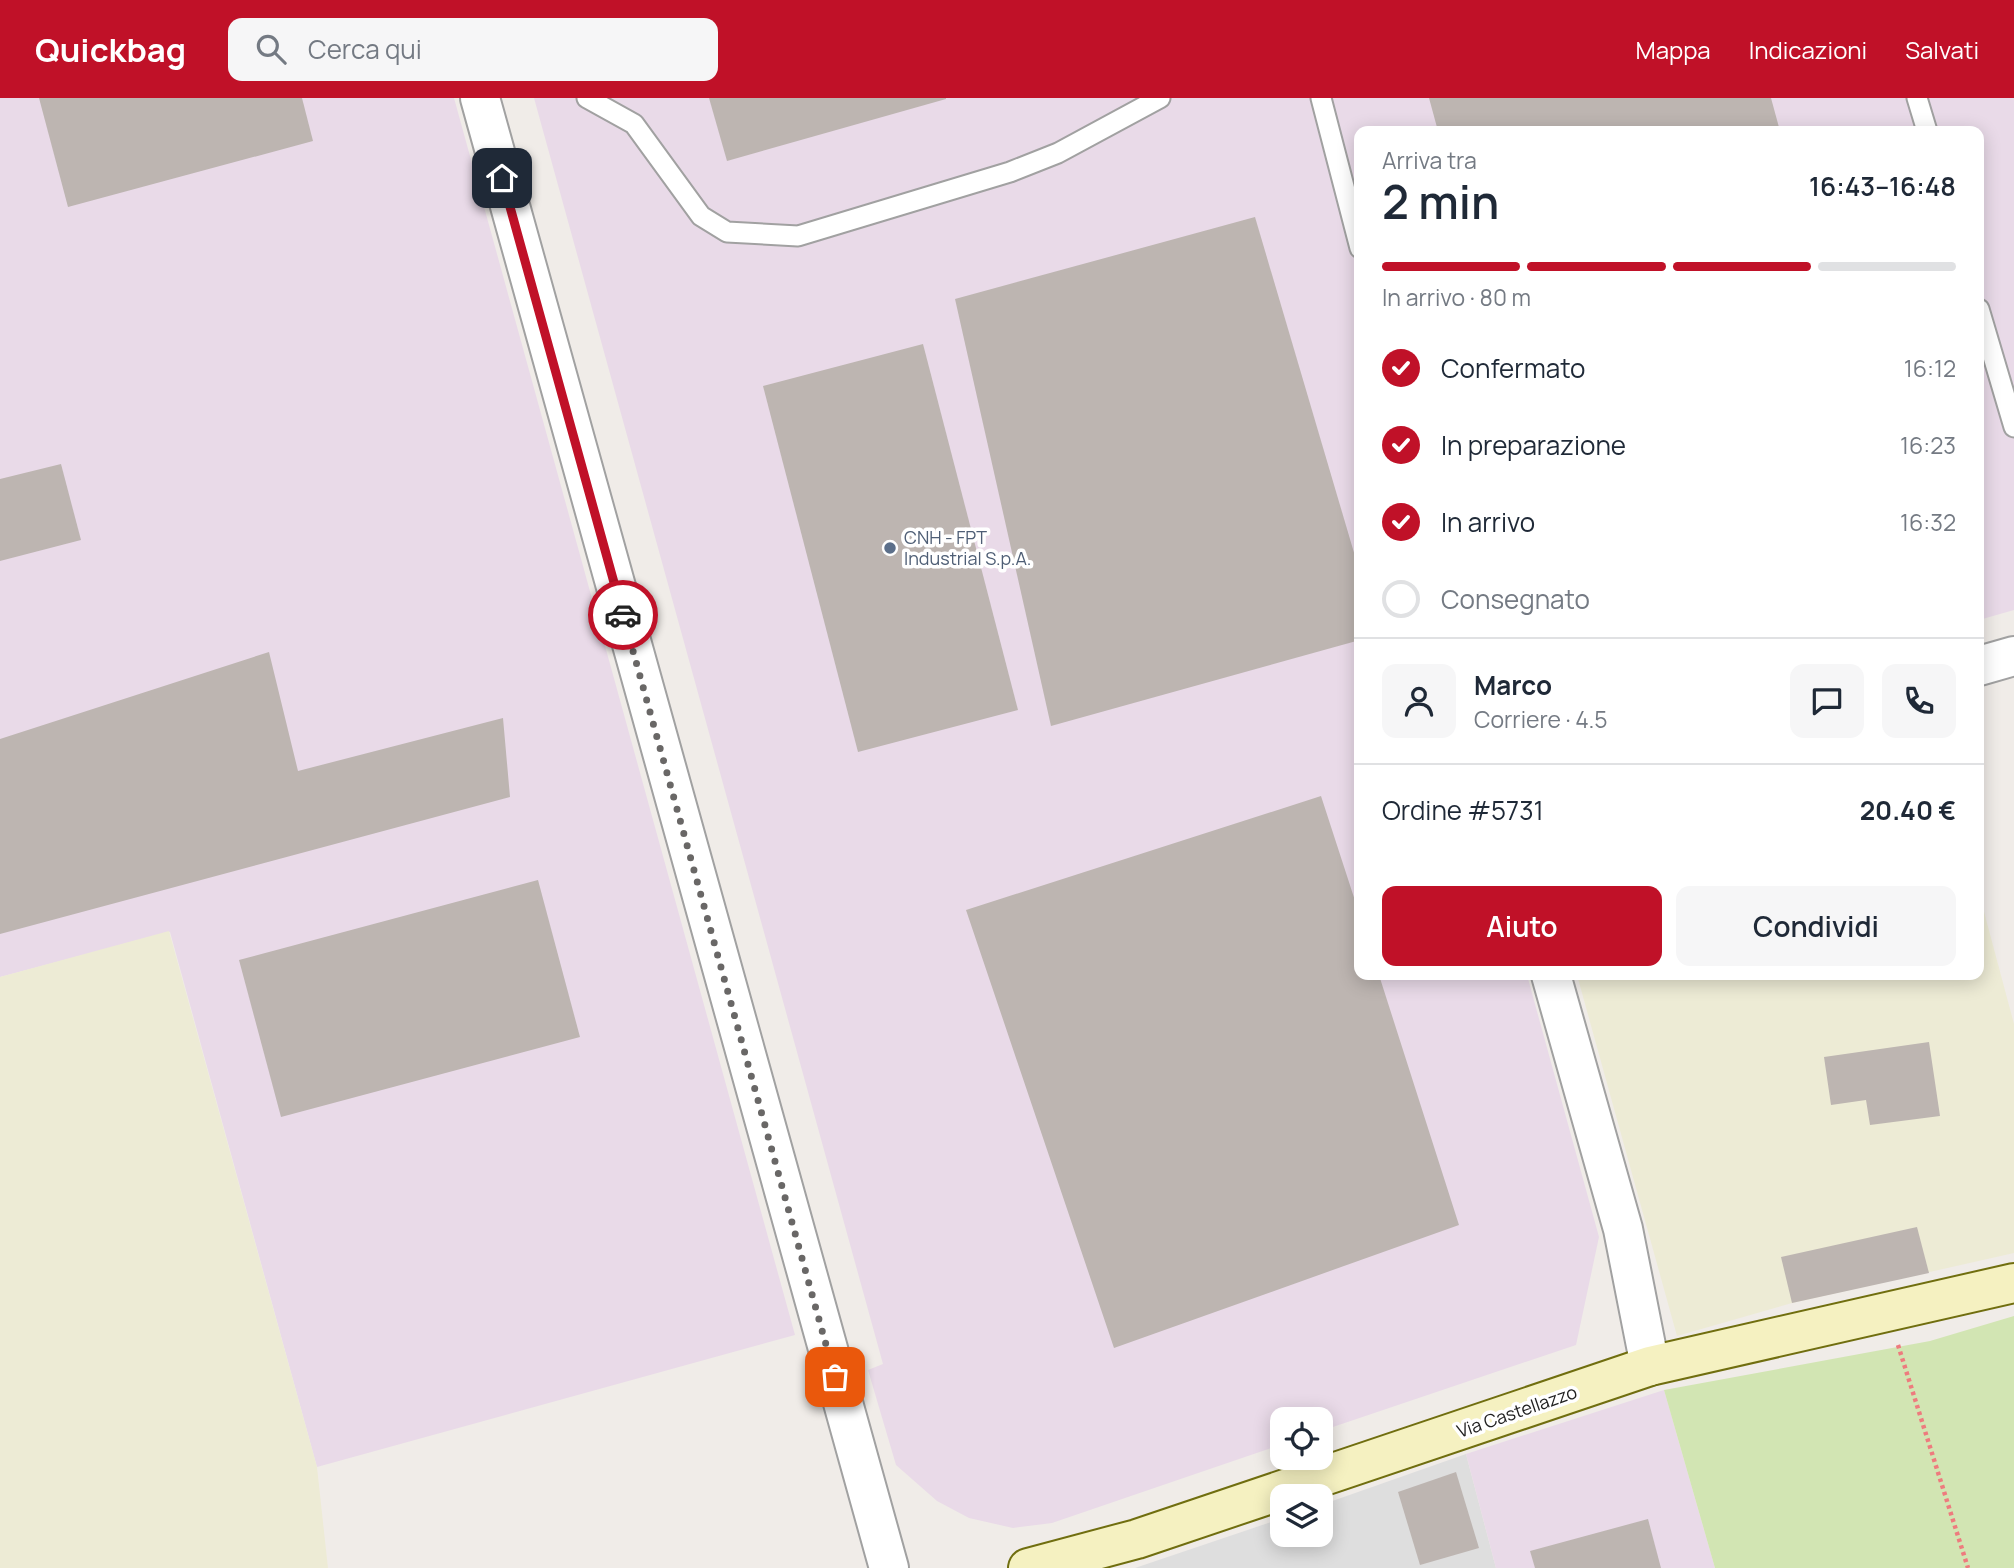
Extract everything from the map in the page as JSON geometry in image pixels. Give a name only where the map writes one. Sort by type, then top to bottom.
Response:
[{"type":"street","points":[[480,98],[889,1568]]},
{"type":"street","points":[[1984,665],[2014,656]]},
{"type":"street","points":[[1551,980],[1623,1229],[1650,1366]]},
{"type":"street","name":"Via Castellazzo","points":[[1028,1568],[1150,1535],[1650,1366],[2014,1283]]},
{"type":"lane","points":[[587,98],[635,124],[701,216],[727,232],[798,236],[1010,172],[1058,153],[1160,98]]},
{"type":"lane","points":[[1321,98],[1354,225]]},
{"type":"lane","points":[[1917,98],[1925,126]]},
{"type":"lane","points":[[1984,326],[2014,427]]},
{"type":"path","points":[[1888,1312],[1968,1568]]},
{"type":"shaded area","points":[[0,98],[454,98],[795,1335],[317,1467],[170,932],[0,977]]},
{"type":"shaded area","points":[[534,98],[2014,98],[2014,610],[1984,619],[1984,126],[1354,126],[1354,980],[1528,980],[1599,1237],[1576,1345],[1333,1427],[1333,1407],[1270,1407],[1270,1448],[1052,1523],[1013,1528],[969,1518],[937,1501],[896,1465],[868,1370],[883,1364]]},
{"type":"shaded area","points":[[1984,912],[2014,1024],[2014,1253],[1792,1303],[1677,1336],[1578,980],[1984,980]]},
{"type":"shaded area","points":[[169,931],[317,1467],[328,1568],[0,1568],[0,977]]},
{"type":"shaded area","points":[[1664,1390],[1715,1568],[1496,1568],[1466,1454]]},
{"type":"shaded area","points":[[1466,1454],[1496,1568],[1135,1568],[1270,1522],[1270,1547],[1333,1547],[1333,1501]]},
{"type":"green space","points":[[2014,1316],[2014,1568],[1715,1568],[1664,1390],[1930,1341]]},
{"type":"building","points":[[39,98],[302,98],[313,141],[68,207]]},
{"type":"building","points":[[709,98],[946,98],[946,99],[727,161]]},
{"type":"building","points":[[1429,98],[1771,98],[1779,126],[1437,126]]},
{"type":"building","points":[[1255,217],[1354,553],[1354,642],[1051,726],[955,299]]},
{"type":"building","name":"CNH - FPT Industrial S.p.A.","points":[[923,344],[1018,710],[858,752],[763,386]]},
{"type":"building","points":[[61,464],[81,540],[0,561],[0,479]]},
{"type":"building","points":[[269,652],[298,771],[503,718],[510,797],[0,934],[0,739]]},
{"type":"building","points":[[1321,796],[1354,898],[1354,980],[1381,980],[1459,1225],[1114,1348],[966,910]]},
{"type":"building","points":[[538,880],[580,1037],[281,1117],[239,960]]},
{"type":"building","points":[[1929,1042],[1940,1116],[1870,1125],[1866,1100],[1831,1105],[1824,1057]]},
{"type":"building","points":[[1917,1227],[1929,1273],[1792,1303],[1781,1257]]},
{"type":"building","points":[[1456,1472],[1479,1548],[1420,1565],[1398,1492]]},
{"type":"building","points":[[1648,1519],[1661,1568],[1535,1568],[1530,1551]]},
{"type":"way so far","points":[[623,615],[835,1377]]},
{"type":"place","name":"CNH - FPT Industrial S.p.A.","points":[[890,548]]},
{"type":"route","points":[[502,178],[623,615]]}]
